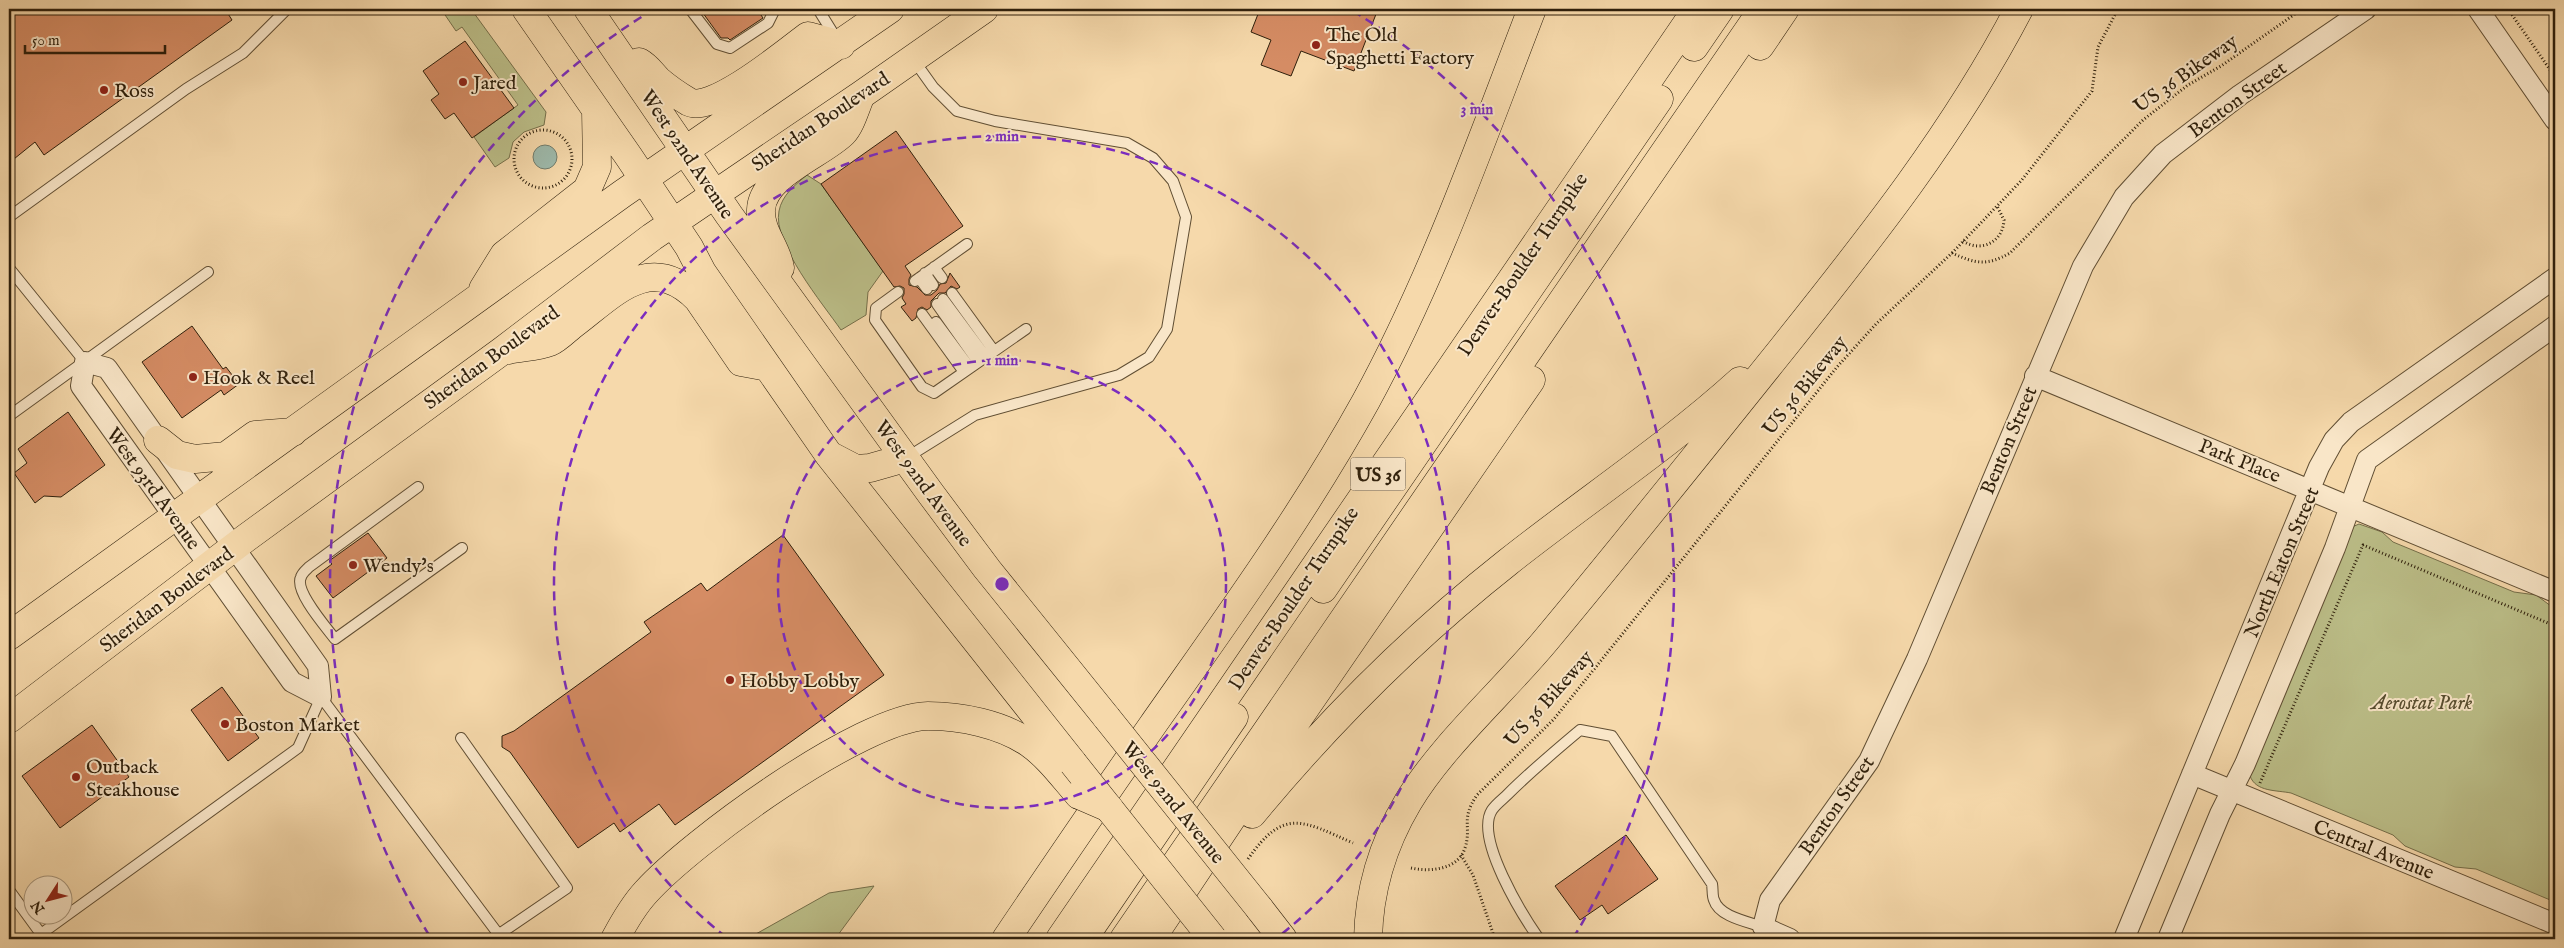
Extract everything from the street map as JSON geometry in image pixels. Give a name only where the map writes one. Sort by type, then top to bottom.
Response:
[{"type":"main road","points":[[526,9],[673,223],[702,272],[829,455],[1213,939]]},
{"type":"main road","name":"West 92nd Avenue","points":[[588,9],[784,292],[986,570],[1284,939]]},
{"type":"main road","points":[[9,636],[476,299],[890,9]]},
{"type":"main road","name":"Sheridan Boulevard","points":[[9,719],[209,566],[673,223],[984,9]]},
{"type":"main road","points":[[1006,939],[1267,562],[1349,431],[1396,342],[1428,273],[1532,9]]},
{"type":"main road","name":"Denver–Boulder Turnpike","points":[[1060,939],[1697,9]]},
{"type":"main road","points":[[1083,939],[1720,9]]},
{"type":"main road","points":[[1124,939],[1763,9]]},
{"type":"main road","points":[[1152,939],[1295,723],[1785,9]]},
{"type":"main road","points":[[1368,939],[1372,897],[1385,850],[1399,817],[1420,784],[1545,642],[1845,270],[1941,140],[1978,84],[2019,9]]},
{"type":"main road","points":[[618,52],[648,67],[657,79],[690,102],[722,96],[808,36],[841,45]]},
{"type":"main road","points":[[784,292],[779,260],[765,231],[761,209],[776,182],[792,167],[844,133],[861,95]]},
{"type":"main road","points":[[476,299],[504,255],[587,190],[597,167],[596,110]]},
{"type":"main road","points":[[1152,939],[1272,791],[1385,669],[1452,608],[1508,562],[1655,452],[1730,390],[1785,337],[1845,270]]},
{"type":"main road","points":[[502,351],[550,342],[629,283],[653,276],[670,279],[689,290],[698,299],[741,362],[768,367]]},
{"type":"main road","points":[[158,440],[177,455],[195,460],[226,456],[255,435],[293,432]]},
{"type":"main road","points":[[829,455],[856,469],[870,468],[906,458]]},
{"type":"main road","points":[[615,939],[634,906],[646,891],[669,869],[733,818],[810,767],[890,723],[911,717],[935,716],[995,727],[1029,743],[1050,762],[1078,795],[1109,808]]},
{"type":"street","name":"Benton Street","points":[[1763,927],[1770,900],[1869,761],[1917,659],[2035,376],[2084,266],[2124,197],[2163,154],[2240,96],[2366,9]]},
{"type":"street","points":[[2478,9],[2555,120]]},
{"type":"street","name":"North Eaton Street","points":[[2124,939],[2329,448],[2351,422],[2555,278]]},
{"type":"street","name":"North Eaton Street","points":[[2168,939],[2220,814],[2245,764],[2350,506],[2363,467],[2376,453],[2555,326]]},
{"type":"street","name":"West 93rd Avenue","points":[[85,362],[107,368],[318,666],[321,697],[292,682],[81,386],[85,362]]},
{"type":"street","name":"Park Place","points":[[2035,376],[2312,489],[2555,592]]},
{"type":"street","name":"Central Avenue","points":[[2192,774],[2555,924]]},
{"type":"street","points":[[1763,927],[1790,939]]},
{"type":"lane","points":[[9,217],[186,89],[243,53],[287,9]]},
{"type":"lane","points":[[690,9],[717,44],[730,48],[768,23],[775,9]]},
{"type":"lane","points":[[818,9],[841,45]]},
{"type":"lane","points":[[906,458],[975,416],[1119,375],[1149,357],[1167,329],[1186,217],[1173,181],[1153,158],[1127,143],[995,121],[957,111],[933,87],[912,58]]},
{"type":"lane","points":[[923,275],[967,244]]},
{"type":"lane","points":[[9,268],[85,362]]},
{"type":"lane","points":[[9,416],[208,272]]},
{"type":"lane","points":[[923,275],[934,284],[923,275]]},
{"type":"lane","points":[[898,292],[876,308],[875,320],[922,387],[934,393],[1026,329]]},
{"type":"lane","points":[[978,362],[944,298],[978,362]]},
{"type":"lane","points":[[925,312],[978,362]]},
{"type":"lane","points":[[418,487],[308,567],[300,577],[300,587],[306,599],[335,639],[462,548]]},
{"type":"lane","points":[[9,890],[37,937],[298,748],[321,697],[500,937],[567,888],[461,738]]},
{"type":"lane","points":[[1539,939],[1523,916],[1488,839],[1491,811],[1524,777],[1580,730],[1612,736],[1712,884],[1714,901],[1719,909],[1763,927]]},
{"type":"path","points":[[1952,253],[2020,181],[2092,91],[2098,47],[2118,9]]},
{"type":"path","name":"US 36 Bikeway","points":[[1461,855],[1466,840],[1466,820],[1471,804],[1477,796],[1554,719],[1849,352],[1876,324],[1952,253],[1971,262],[1994,262],[2010,254],[2143,120],[2188,85],[2221,66],[2302,9]]},
{"type":"path","points":[[2508,9],[2555,77]]},
{"type":"path","points":[[539,130],[552,131],[564,138],[571,149],[572,162],[568,175],[559,184],[546,189],[533,187],[522,180],[515,169],[513,156],[515,150],[518,143],[527,134],[539,130]]},
{"type":"path","points":[[1963,241],[1975,247],[1983,247],[2000,234],[2004,220],[1997,206]]},
{"type":"path","points":[[2259,786],[2363,545],[2555,626]]},
{"type":"path","points":[[1247,860],[1271,831],[1291,822],[1314,826],[1353,843]]},
{"type":"path","points":[[1411,868],[1438,869],[1451,864],[1461,855],[1473,875],[1495,939]]},
{"type":"green space","points":[[441,9],[471,9],[546,112],[544,125],[524,132],[513,142],[509,158],[495,167],[474,137],[518,105],[462,27],[456,31]]},
{"type":"green space","points":[[807,175],[821,184],[883,271],[868,292],[866,315],[841,330],[791,256],[783,239],[779,224],[779,211],[783,200]]},
{"type":"green space","name":"Aerostat Park","points":[[2359,524],[2382,532],[2393,542],[2514,592],[2536,595],[2555,609],[2555,902],[2476,869],[2455,867],[2405,846],[2393,835],[2291,793],[2262,788],[2250,776],[2352,527]]},
{"type":"green space","points":[[874,886],[835,939],[747,939],[829,893]]},
{"type":"shaded area","points":[[540,145],[550,145],[557,152],[557,162],[550,169],[540,169],[533,162],[533,152]]},
{"type":"building","points":[[9,9],[225,9],[232,20],[44,155],[35,142],[9,163]]},
{"type":"building","points":[[700,9],[757,9],[763,18],[730,40],[728,38],[721,38]]},
{"type":"building","name":"The Old Spaghetti Factory","points":[[1260,9],[1378,9],[1354,71],[1301,51],[1291,76],[1261,65],[1271,40],[1251,32]]},
{"type":"building","name":"Jared","points":[[465,41],[514,108],[472,138],[454,113],[445,119],[431,100],[439,94],[423,71]]},
{"type":"building","points":[[896,131],[963,226],[905,266],[911,275],[909,285],[917,287],[925,295],[931,295],[940,284],[946,283],[950,273],[960,287],[957,289],[951,286],[945,293],[939,293],[931,301],[931,307],[927,310],[922,307],[918,309],[916,318],[912,321],[901,307],[906,304],[902,298],[904,288],[900,286],[894,287],[821,184]]},
{"type":"building","name":"Hook & Reel","points":[[192,326],[223,369],[226,367],[239,384],[224,395],[221,390],[182,418],[142,362]]},
{"type":"building","points":[[68,412],[105,465],[61,497],[44,496],[35,503],[14,473],[27,463],[18,449]]},
{"type":"building","name":"Wendy's","points":[[368,533],[387,558],[333,598],[316,576],[332,564],[329,561]]},
{"type":"building","name":"Hobby Lobby","points":[[783,535],[884,675],[675,825],[659,804],[620,832],[614,823],[578,848],[510,752],[502,747],[502,736],[514,731],[651,632],[644,622],[701,583],[707,591]]},
{"type":"building","name":"Boston Market","points":[[222,687],[259,738],[228,761],[191,710]]},
{"type":"building","name":"Outback Steakhouse","points":[[92,725],[129,777],[60,828],[22,776]]},
{"type":"building","points":[[1626,835],[1658,879],[1608,914],[1602,905],[1580,920],[1555,886]]},
{"type":"place","name":"The Old Spaghetti Factory","points":[[1316,45]]},
{"type":"place","name":"Jared","points":[[463,82]]},
{"type":"place","name":"Ross","points":[[104,90]]},
{"type":"place","name":"Hook & Reel","points":[[193,377]]},
{"type":"place","name":"Wendy's","points":[[353,565]]},
{"type":"place","name":"Hobby Lobby","points":[[730,680]]},
{"type":"place","name":"Boston Market","points":[[225,724]]},
{"type":"place","name":"Outback Steakhouse","points":[[76,777]]}]
